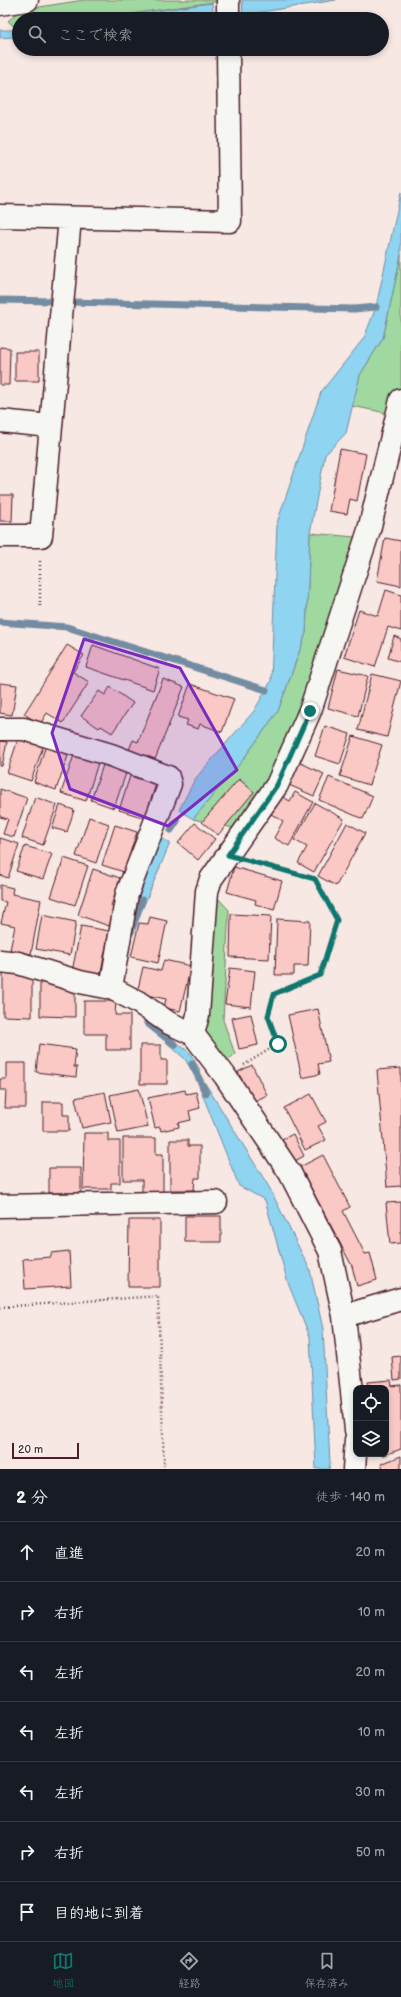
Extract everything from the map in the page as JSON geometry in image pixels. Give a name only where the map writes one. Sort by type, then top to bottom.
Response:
[{"type":"street","points":[[0,4],[27,0]]},
{"type":"street","points":[[228,0],[228,12]]},
{"type":"street","points":[[0,216],[230,221],[228,56]]},
{"type":"street","points":[[0,536],[40,536],[70,218]]},
{"type":"street","points":[[193,1034],[198,1015],[207,891],[211,879],[277,785],[310,711],[369,530],[401,400]]},
{"type":"street","points":[[0,421],[51,426]]},
{"type":"street","points":[[0,729],[24,729],[111,755],[168,776],[170,784],[127,894],[110,988]]},
{"type":"street","points":[[0,961],[18,963],[80,982],[110,988],[138,1002],[169,1023],[193,1034],[225,1076],[290,1173],[330,1251],[344,1316],[355,1421]]},
{"type":"street","points":[[0,1206],[216,1202]]},
{"type":"street","points":[[344,1316],[401,1299]]},
{"type":"street","points":[[354,1469],[355,1457]]},
{"type":"path","points":[[40,536],[40,606]]},
{"type":"path","points":[[225,1076],[278,1044],[268,1016],[274,994],[320,975],[337,920],[315,879],[228,855]]},
{"type":"path","points":[[0,1307],[158,1296],[164,1466]]},
{"type":"highlighted area","points":[[84,639],[180,668],[237,770],[168,826],[70,789],[52,733]]},
{"type":"green space","points":[[84,0],[228,0],[145,12],[18,12],[20,10]]},
{"type":"green space","points":[[12,17],[12,25],[8,21]]},
{"type":"green space","points":[[401,255],[401,416],[352,406],[360,375],[383,338]]},
{"type":"green space","points":[[310,533],[355,537],[304,706],[270,779],[233,828],[193,819],[242,761],[278,711],[306,633]]},
{"type":"green space","points":[[216,896],[229,910],[223,1020],[235,1054],[224,1064],[204,1035]]},
{"type":"water","points":[[242,0],[336,0],[262,12],[243,12]]},
{"type":"water","points":[[212,3],[213,12],[147,12]]},
{"type":"water","points":[[0,30],[12,30],[12,37],[0,38]]},
{"type":"water","points":[[401,192],[401,255],[383,338],[360,375],[346,433],[325,455],[310,533],[306,633],[278,711],[242,761],[193,819],[179,810],[195,779],[254,711],[271,681],[277,523],[321,392],[364,338],[376,307]]},
{"type":"water","points":[[160,837],[170,843],[142,910],[135,908]]},
{"type":"water","points":[[169,1036],[190,1053],[200,1070],[194,1075],[185,1059],[166,1042]]},
{"type":"water","points":[[205,1083],[269,1187],[310,1270],[323,1329],[330,1463],[329,1469],[316,1469],[310,1337],[288,1283],[265,1200],[239,1186],[199,1086]]},
{"type":"building","points":[[0,347],[10,348],[9,385],[0,385]]},
{"type":"building","points":[[15,352],[39,352],[39,381],[15,381]]},
{"type":"building","points":[[340,449],[366,454],[357,501],[350,499],[347,514],[329,511]]},
{"type":"building","points":[[0,495],[13,495],[12,521],[0,521]]},
{"type":"building","points":[[385,538],[401,541],[401,586],[377,581]]},
{"type":"building","points":[[386,590],[401,595],[401,631],[388,627],[375,667],[344,657],[359,610],[378,616]]},
{"type":"building","points":[[394,636],[401,639],[401,662],[388,658]]},
{"type":"building","points":[[67,645],[84,655],[73,672],[89,682],[63,723],[47,713],[40,724],[24,714]]},
{"type":"building","points":[[93,645],[160,669],[153,690],[86,667]]},
{"type":"building","points":[[338,669],[368,676],[358,716],[328,708]]},
{"type":"building","points":[[372,674],[401,681],[387,737],[358,730]]},
{"type":"building","points":[[163,679],[184,687],[154,762],[128,752],[133,740],[138,742]]},
{"type":"building","points":[[0,683],[17,685],[12,715],[0,713]]},
{"type":"building","points":[[190,684],[234,699],[222,732],[200,724],[198,729],[186,725],[188,720],[178,717]]},
{"type":"building","points":[[110,687],[133,703],[112,733],[101,726],[99,728],[81,716],[99,691],[105,695]]},
{"type":"building","points":[[325,726],[350,734],[340,764],[315,756]]},
{"type":"building","points":[[19,736],[44,744],[31,781],[7,773]]},
{"type":"building","points":[[353,736],[382,745],[369,785],[340,776]]},
{"type":"building","points":[[0,741],[7,742],[2,766],[0,766]]},
{"type":"building","points":[[46,745],[69,753],[56,790],[34,782]]},
{"type":"building","points":[[74,755],[98,763],[86,801],[61,793]]},
{"type":"building","points":[[299,762],[324,774],[314,796],[289,785]]},
{"type":"building","points":[[103,765],[126,773],[114,808],[91,800]]},
{"type":"building","points":[[130,776],[156,784],[145,818],[119,810]]},
{"type":"building","points":[[329,777],[373,796],[363,819],[319,800]]},
{"type":"building","points":[[239,779],[254,792],[218,835],[202,822]]},
{"type":"building","points":[[0,789],[27,798],[14,837],[3,834],[8,819],[0,817]]},
{"type":"building","points":[[295,792],[313,802],[289,846],[274,838],[283,821],[271,814],[281,796],[290,801]]},
{"type":"building","points":[[35,797],[57,805],[43,845],[22,838]]},
{"type":"building","points":[[315,803],[344,819],[314,872],[298,863],[307,847],[294,840]]},
{"type":"building","points":[[60,805],[74,810],[67,832],[52,828]]},
{"type":"building","points":[[89,817],[109,824],[96,863],[76,856]]},
{"type":"building","points":[[195,823],[215,839],[198,860],[178,843]]},
{"type":"building","points":[[347,823],[365,833],[336,886],[318,876]]},
{"type":"building","points":[[115,825],[137,832],[124,872],[102,865]]},
{"type":"building","points":[[0,838],[19,844],[8,878],[0,875]]},
{"type":"building","points":[[25,846],[52,854],[43,879],[16,871]]},
{"type":"building","points":[[64,858],[88,866],[75,905],[51,897]]},
{"type":"building","points":[[234,867],[282,881],[274,910],[255,904],[256,900],[227,892]]},
{"type":"building","points":[[93,869],[120,878],[111,906],[115,908],[109,926],[78,915]]},
{"type":"building","points":[[0,885],[13,888],[12,894],[41,900],[31,954],[10,950],[15,926],[1,923],[6,902],[0,901]]},
{"type":"building","points":[[231,914],[271,916],[269,959],[230,957]]},
{"type":"building","points":[[42,915],[76,922],[70,955],[36,949]]},
{"type":"building","points":[[150,917],[167,921],[158,963],[131,957],[139,923],[148,924]]},
{"type":"building","points":[[277,919],[310,921],[308,966],[294,966],[294,975],[275,975]]},
{"type":"building","points":[[81,926],[109,931],[100,977],[72,972]]},
{"type":"building","points":[[164,960],[191,966],[180,1011],[164,1008],[166,999],[137,993],[143,967],[161,971]]},
{"type":"building","points":[[230,968],[255,971],[251,1007],[225,1004]]},
{"type":"building","points":[[3,973],[32,973],[32,1017],[3,1016]]},
{"type":"building","points":[[40,981],[75,988],[75,1017],[40,1016]]},
{"type":"building","points":[[84,1001],[116,1001],[115,1015],[130,1015],[130,1050],[106,1050],[106,1034],[84,1034]]},
{"type":"building","points":[[318,1009],[329,1062],[318,1064],[320,1074],[302,1078],[288,1015]]},
{"type":"building","points":[[251,1014],[258,1045],[239,1049],[232,1018]]},
{"type":"building","points":[[39,1044],[76,1049],[74,1067],[77,1067],[76,1077],[36,1072]]},
{"type":"building","points":[[140,1045],[161,1045],[161,1060],[167,1060],[167,1084],[140,1084]]},
{"type":"building","points":[[6,1063],[26,1063],[26,1108],[5,1108],[6,1090],[0,1090],[0,1079],[6,1079]]},
{"type":"building","points":[[252,1065],[267,1095],[253,1102],[238,1072]]},
{"type":"building","points":[[401,1068],[401,1186],[387,1187],[377,1070]]},
{"type":"building","points":[[139,1089],[148,1127],[118,1133],[110,1095]]},
{"type":"building","points":[[185,1090],[186,1094],[196,1092],[200,1108],[189,1111],[191,1120],[178,1123],[179,1127],[161,1131],[160,1127],[155,1128],[148,1098]]},
{"type":"building","points":[[105,1092],[111,1122],[82,1128],[75,1098]]},
{"type":"building","points":[[311,1094],[326,1122],[318,1126],[326,1140],[305,1150],[284,1108]]},
{"type":"building","points":[[43,1102],[63,1102],[63,1115],[69,1115],[69,1131],[43,1131]]},
{"type":"building","points":[[84,1133],[108,1133],[108,1141],[120,1141],[120,1183],[111,1183],[111,1189],[83,1189]]},
{"type":"building","points":[[293,1134],[304,1156],[291,1163],[279,1141]]},
{"type":"building","points":[[123,1138],[156,1138],[156,1154],[163,1154],[163,1193],[142,1193],[142,1180],[123,1180]]},
{"type":"building","points":[[170,1140],[188,1140],[188,1146],[200,1146],[200,1178],[195,1178],[194,1190],[170,1190]]},
{"type":"building","points":[[323,1155],[350,1207],[343,1211],[365,1254],[370,1253],[377,1280],[357,1286],[352,1266],[300,1167]]},
{"type":"building","points":[[49,1168],[81,1168],[81,1193],[49,1193]]},
{"type":"building","points":[[401,1202],[401,1243],[390,1244],[386,1203]]},
{"type":"building","points":[[185,1216],[221,1216],[221,1242],[185,1242]]},
{"type":"building","points":[[129,1220],[160,1220],[160,1287],[128,1287]]},
{"type":"building","points":[[69,1251],[71,1286],[25,1289],[23,1259],[51,1257],[51,1253]]},
{"type":"building","points":[[401,1356],[401,1379],[394,1380],[392,1357]]},
{"type":"building","points":[[391,1380],[392,1386],[401,1385],[401,1449],[389,1453],[389,1385],[368,1385],[368,1382]]},
{"type":"building","points":[[401,1456],[401,1469],[383,1469],[381,1464]]},
{"type":"waterway","points":[[0,300],[55,301]]},
{"type":"waterway","points":[[70,302],[354,309],[376,307]]},
{"type":"waterway","points":[[0,622],[67,627],[266,690]]},
{"type":"waterway","points":[[171,830],[177,821]]},
{"type":"waterway","points":[[131,932],[142,900]]},
{"type":"waterway","points":[[147,1023],[175,1045]]},
{"type":"waterway","points":[[192,1064],[206,1093]]},
{"type":"route","points":[[278,1044],[268,1016],[274,994],[320,975],[337,920],[315,879],[228,855],[277,785],[310,711]]}]
